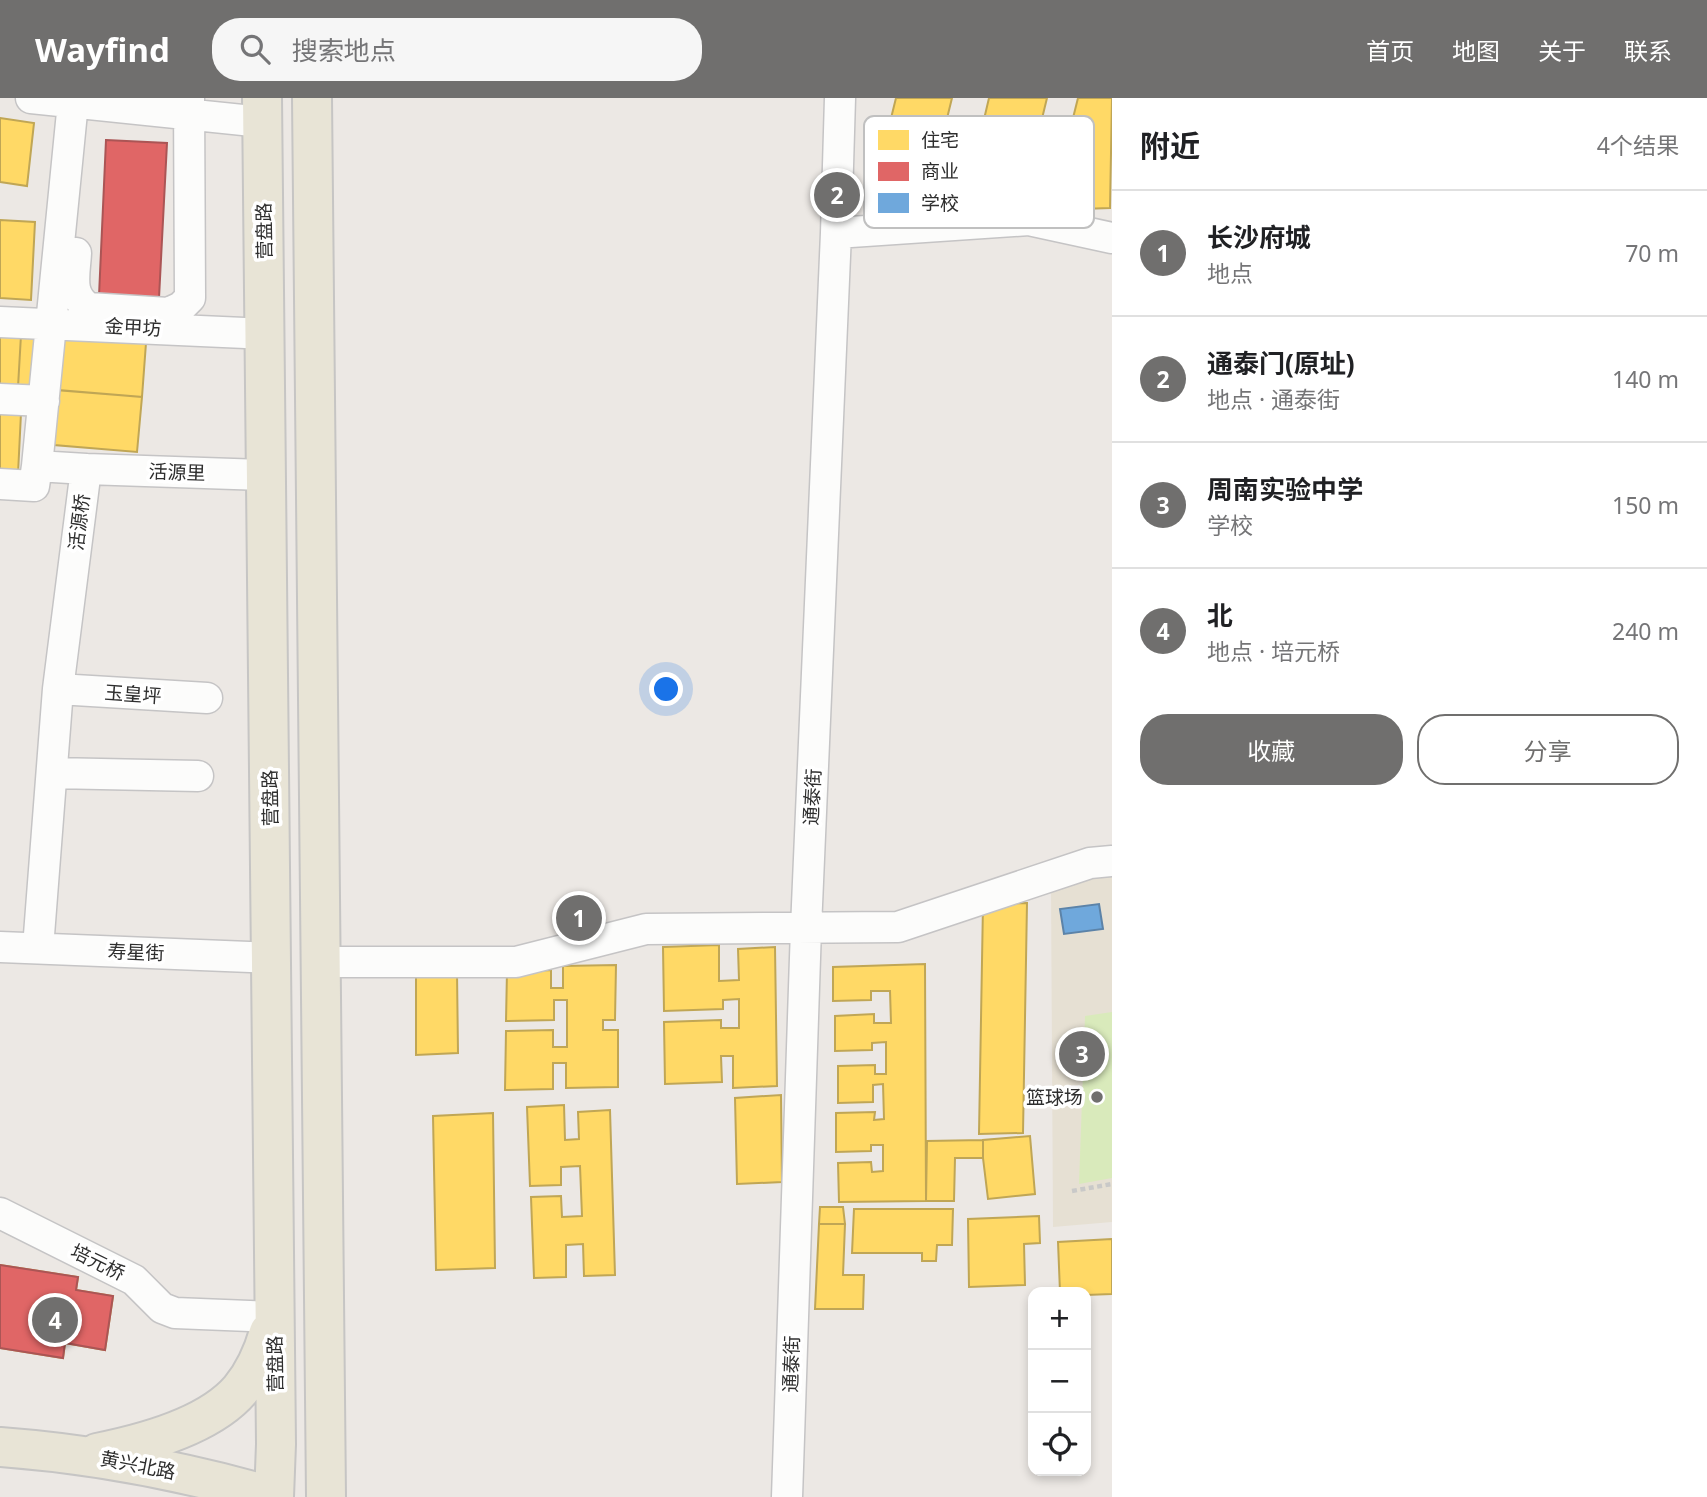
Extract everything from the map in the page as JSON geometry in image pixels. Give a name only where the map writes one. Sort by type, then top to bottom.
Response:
[{"type":"main road","points":[[312,98],[326,1497]]},
{"type":"main road","name":"营盘路","points":[[262,110],[272,958],[276,1444],[274,1497]]},
{"type":"main road","points":[[82,1455],[167,1434],[192,1424],[218,1408],[238,1392],[254,1370],[274,1317]]},
{"type":"main road","name":"黄兴北路","points":[[0,1447],[104,1458],[212,1479],[274,1497]]},
{"type":"street","points":[[31,98],[78,103],[262,110]]},
{"type":"street","name":"通泰街","points":[[787,1497],[806,928],[840,98]]},
{"type":"street","points":[[78,103],[74,279],[79,302],[89,308],[168,313],[181,307],[190,298],[189,106]]},
{"type":"street","points":[[0,484],[34,486],[78,103]]},
{"type":"street","points":[[836,233],[910,228]]},
{"type":"street","points":[[1066,228],[1112,238]]},
{"type":"street","name":"金甲坊","points":[[0,322],[266,334]]},
{"type":"street","points":[[0,399],[44,401]]},
{"type":"street","name":"活源桥","points":[[37,466],[86,469],[58,689],[38,948]]},
{"type":"street","name":"活源里","points":[[86,469],[267,475]]},
{"type":"street","name":"玉皇坪","points":[[58,689],[207,698]]},
{"type":"street","points":[[52,774],[198,776]]},
{"type":"street","points":[[321,962],[516,962],[646,929],[898,927],[1090,863],[1112,860]]},
{"type":"street","name":"寿星街","points":[[0,947],[272,958]]},
{"type":"street","name":"培元桥","points":[[0,1213],[134,1280],[162,1308],[175,1313],[274,1317]]},
{"type":"path","points":[[1072,1191],[1112,1184]]},
{"type":"shaded area","points":[[1112,876],[1112,1222],[1053,1227],[1051,885]]},
{"type":"green space","name":"篮球场","points":[[1112,1012],[1112,1178],[1079,1184],[1085,1016]]},
{"type":"building: 住宅","points":[[896,98],[952,98],[948,116],[892,116]]},
{"type":"building: 住宅","points":[[989,98],[1047,98],[1043,116],[985,116]]},
{"type":"building: 住宅","points":[[1078,98],[1112,98],[1110,208],[1094,209],[1094,116],[1074,116]]},
{"type":"building: 住宅","points":[[0,118],[34,123],[27,186],[0,182]]},
{"type":"building: 住宅","points":[[0,220],[35,222],[31,300],[0,298]]},
{"type":"building: 住宅","points":[[0,333],[21,335],[18,387],[0,386]]},
{"type":"building: 住宅","points":[[21,335],[146,343],[142,397],[18,387]]},
{"type":"building: 住宅","points":[[58,390],[142,397],[137,452],[54,445]]},
{"type":"building: 住宅","points":[[0,412],[21,413],[18,474],[0,473]]},
{"type":"building: 住宅","points":[[1027,903],[1023,1133],[979,1134],[983,904]]},
{"type":"building: 住宅","points":[[719,945],[719,981],[739,980],[738,949],[775,947],[777,1086],[733,1088],[733,1056],[721,1056],[722,1082],[665,1084],[664,1022],[721,1020],[721,1028],[739,1028],[739,999],[723,1000],[723,1009],[664,1011],[663,947]]},
{"type":"building: 住宅","points":[[925,964],[926,1201],[839,1202],[838,1163],[871,1162],[872,1172],[883,1171],[883,1145],[871,1145],[871,1151],[836,1152],[836,1113],[875,1112],[874,1120],[884,1119],[883,1084],[873,1085],[873,1102],[838,1103],[838,1066],[875,1065],[875,1074],[886,1074],[886,1042],[872,1043],[872,1050],[835,1051],[835,1016],[874,1014],[874,1023],[891,1023],[890,991],[871,991],[871,1000],[833,1001],[833,967]]},
{"type":"building: 住宅","points":[[616,965],[615,1020],[603,1020],[603,1030],[618,1030],[618,1087],[566,1088],[566,1063],[553,1063],[553,1089],[505,1090],[506,1031],[553,1030],[553,1047],[567,1047],[567,1000],[554,1000],[554,1020],[506,1021],[507,971],[551,970],[551,988],[563,988],[563,966]]},
{"type":"building: 住宅","points":[[457,972],[458,1053],[416,1055],[416,973]]},
{"type":"building: 住宅","points":[[781,1095],[782,1182],[737,1184],[735,1098]]},
{"type":"building: 住宅","points":[[564,1105],[565,1140],[579,1139],[578,1112],[610,1110],[615,1275],[584,1276],[583,1244],[566,1245],[566,1277],[534,1278],[531,1197],[561,1196],[562,1217],[582,1216],[580,1166],[561,1167],[561,1185],[530,1186],[527,1107]]},
{"type":"building: 住宅","points":[[493,1113],[495,1268],[436,1270],[433,1116]]},
{"type":"building: 住宅","points":[[1030,1136],[1035,1194],[988,1199],[983,1140]]},
{"type":"building: 住宅","points":[[983,1140],[983,1158],[955,1158],[954,1201],[926,1201],[927,1141]]},
{"type":"building: 住宅","points":[[820,1207],[843,1207],[845,1224],[819,1224]]},
{"type":"building: 住宅","points":[[854,1209],[953,1209],[952,1245],[937,1245],[936,1261],[922,1261],[922,1253],[852,1253]]},
{"type":"building: 住宅","points":[[1039,1216],[1040,1243],[1024,1244],[1025,1285],[969,1287],[968,1219]]},
{"type":"building: 住宅","points":[[819,1224],[845,1224],[843,1275],[864,1275],[863,1309],[815,1309]]},
{"type":"building: 住宅","points":[[1112,1239],[1112,1294],[1091,1295],[1091,1287],[1060,1287],[1058,1242]]},
{"type":"building: 住宅","points":[[0,1265],[78,1277],[76,1290],[113,1296],[105,1350],[65,1343],[63,1358],[0,1348]]},
{"type":"building: 商业","points":[[106,140],[167,143],[159,298],[99,296]]},
{"type":"building: 商业","points":[[0,1265],[78,1277],[76,1290],[113,1296],[105,1350],[65,1343],[63,1358],[0,1348]]},
{"type":"building: 学校","points":[[1099,904],[1103,929],[1064,934],[1060,909]]},
{"type":"place","name":"通泰门(原址)","points":[[837,195]]},
{"type":"place","name":"长沙府城","points":[[579,918]]},
{"type":"place","name":"周南实验中学","points":[[1082,1054]]},
{"type":"place","name":"篮球场","points":[[1097,1097]]},
{"type":"place","name":"北","points":[[55,1320]]}]
